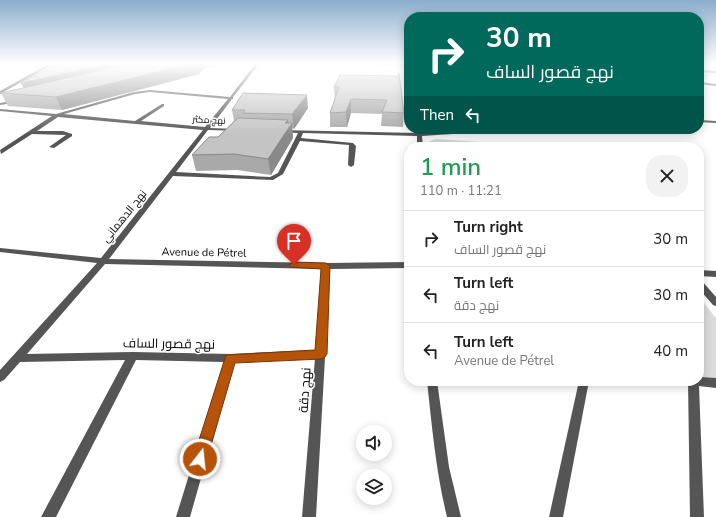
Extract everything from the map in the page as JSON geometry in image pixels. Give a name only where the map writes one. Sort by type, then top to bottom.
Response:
[{"type":"street","points":[[0,93],[10,87]]},
{"type":"street","name":"نهج الدهماني","points":[[0,377],[103,261],[240,87]]},
{"type":"street","points":[[1,152],[57,115],[142,92],[232,98]]},
{"type":"street","points":[[1,101],[23,98]]},
{"type":"street","points":[[137,122],[162,105]]},
{"type":"street","name":"نهج مكثر","points":[[0,110],[208,129],[247,130]]},
{"type":"street","points":[[704,121],[716,122]]},
{"type":"street","points":[[278,131],[404,132]]},
{"type":"street","points":[[172,174],[271,179],[280,174],[302,131]]},
{"type":"street","points":[[30,132],[70,135],[52,147]]},
{"type":"street","points":[[298,139],[351,144],[353,146],[351,165]]},
{"type":"street","name":"Avenue de Pétrel","points":[[0,250],[103,261],[326,266],[404,265]]},
{"type":"street","name":"نهج دقة","points":[[308,517],[321,354],[326,266]]},
{"type":"street","points":[[704,273],[716,274]]},
{"type":"street","points":[[704,289],[716,303]]},
{"type":"street","name":"نهج قصور الساف","points":[[16,358],[133,356],[230,358],[321,354]]},
{"type":"street","points":[[48,517],[133,356]]},
{"type":"street","points":[[183,517],[230,358]]},
{"type":"street","points":[[704,382],[716,384]]},
{"type":"street","points":[[433,386],[448,496],[454,517]]},
{"type":"street","points":[[556,517],[583,386]]},
{"type":"street","points":[[693,386],[697,517]]},
{"type":"shaded area","points":[[435,139],[479,142],[428,142]]},
{"type":"shaded area","points":[[704,303],[716,318],[716,380],[704,379]]},
{"type":"building","points":[[26,87],[96,87],[56,97],[1,93]]},
{"type":"building","points":[[339,87],[401,87],[404,113],[382,112],[387,100],[351,99],[346,112],[330,113]]},
{"type":"building","points":[[243,93],[307,95],[292,114],[243,113],[245,110],[232,110]]},
{"type":"building","points":[[238,118],[288,120],[285,123],[292,123],[268,159],[234,154],[192,155],[209,137],[218,137]]},
{"type":"route","points":[[200,459],[230,358],[321,354],[326,266],[294,265]]}]
